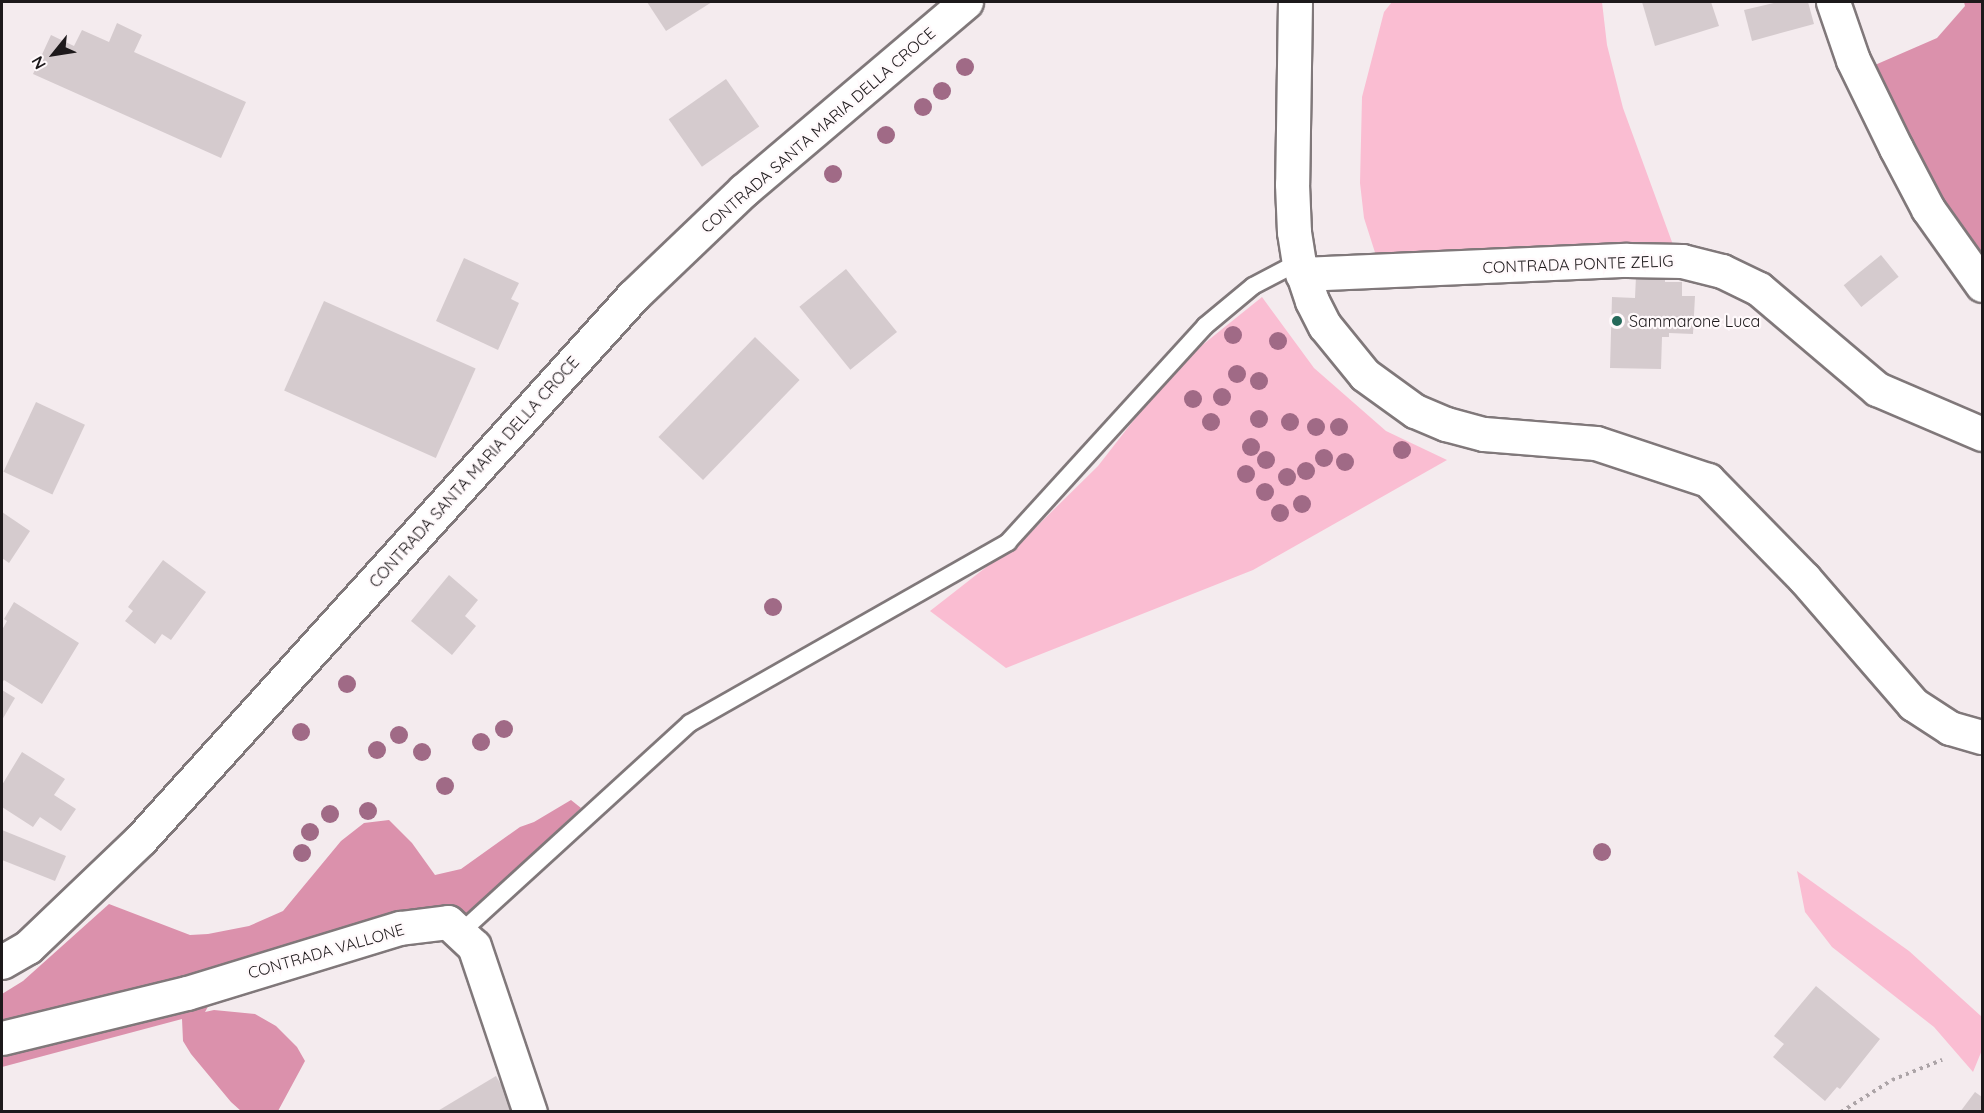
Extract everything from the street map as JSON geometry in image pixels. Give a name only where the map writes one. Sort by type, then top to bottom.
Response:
[{"type":"main road","name":"CONTRADA SANTA MARIA DELLA CROCE","points":[[2,962],[28,947],[141,839],[633,296],[744,190],[966,2]]},
{"type":"main road","points":[[1295,2],[1292,184],[1294,232],[1301,268],[1325,326],[1341,350],[1365,375],[1415,411],[1446,424],[1484,434],[1596,443],[1708,480],[1804,578],[1913,704],[1950,728],[1983,737]]},
{"type":"main road","points":[[1833,2],[1853,60],[1896,148],[1929,209],[1983,285]]},
{"type":"main road","name":"CONTRADA PONTE ZELIG","points":[[1301,268],[1627,260],[1682,261],[1722,271],[1759,289],[1877,389],[1983,434]]},
{"type":"main road","name":"CONTRADA VALLONE","points":[[2,1038],[186,993],[400,928],[448,922],[460,933]]},
{"type":"main road","points":[[460,933],[474,946],[530,1112]]},
{"type":"lane","points":[[460,933],[690,723],[1008,542],[1205,326],[1253,286],[1301,268]]},
{"type":"path","points":[[1841,1112],[1893,1080],[1942,1060]]},
{"type":"shaded area","points":[[1392,2],[1602,2],[1607,45],[1623,108],[1676,253],[1379,265],[1364,218],[1360,183],[1362,97],[1384,12]]},
{"type":"shaded area","points":[[1964,2],[1982,2],[1982,270],[1919,182],[1868,68],[1937,38],[1965,6]]},
{"type":"shaded area","points":[[1262,297],[1314,368],[1386,431],[1447,460],[1253,570],[1006,668],[930,611],[1031,532],[1098,466],[1175,367]]},
{"type":"shaded area","points":[[571,800],[581,808],[462,920],[226,974],[205,1012],[214,1010],[255,1014],[276,1026],[297,1047],[305,1061],[278,1111],[241,1111],[231,1102],[183,1041],[182,1019],[2,1067],[2,994],[23,981],[109,904],[190,935],[249,926],[283,911],[341,841],[364,823],[389,820],[412,843],[435,875],[461,869],[520,827],[534,822]]},
{"type":"shaded area","points":[[1797,871],[1909,951],[1982,1017],[1982,1050],[1973,1072],[1934,1027],[1832,947],[1805,912]]},
{"type":"building","points":[[647,2],[712,2],[666,31]]},
{"type":"building","points":[[1642,2],[1711,2],[1719,26],[1655,46]]},
{"type":"building","points":[[1778,2],[1808,2],[1814,24],[1752,41],[1744,10]]},
{"type":"building","points":[[117,23],[142,35],[134,52],[246,102],[221,158],[33,74],[51,35],[74,46],[82,30],[109,42]]},
{"type":"building","points":[[726,79],[759,127],[702,167],[669,119]]},
{"type":"building","points":[[1881,255],[1899,277],[1861,307],[1844,285]]},
{"type":"building","points":[[464,258],[519,283],[511,299],[519,303],[498,350],[436,321]]},
{"type":"building","points":[[846,269],[897,332],[850,370],[799,307]]},
{"type":"building","points":[[1636,276],[1665,277],[1665,282],[1682,282],[1682,296],[1695,296],[1693,334],[1669,333],[1669,337],[1662,337],[1661,369],[1610,368],[1612,297],[1635,298]]},
{"type":"building","points":[[324,301],[476,369],[436,458],[284,391]]},
{"type":"building","points":[[755,337],[800,380],[703,480],[658,437]]},
{"type":"building","points":[[36,402],[85,425],[52,495],[3,472]]},
{"type":"building","points":[[2,512],[30,531],[9,563],[2,558]]},
{"type":"building","points":[[163,560],[206,592],[171,640],[162,634],[155,644],[125,621],[133,611],[128,607]]},
{"type":"building","points":[[449,575],[478,600],[465,616],[476,626],[452,655],[411,621]]},
{"type":"building","points":[[14,602],[79,643],[42,704],[4,680],[2,683],[2,630],[7,621],[4,619]]},
{"type":"building","points":[[2,690],[15,698],[2,720]]},
{"type":"building","points":[[22,752],[65,779],[54,795],[76,809],[61,831],[40,817],[33,827],[2,807],[2,785]]},
{"type":"building","points":[[2,830],[66,856],[55,881],[2,860]]},
{"type":"building","points":[[1816,986],[1880,1039],[1840,1089],[1837,1087],[1825,1101],[1773,1057],[1784,1044],[1774,1036]]},
{"type":"building","points":[[496,1076],[517,1112],[436,1112]]},
{"type":"building","points":[[1975,1092],[1982,1097],[1982,1112],[1960,1112]]},
{"type":"place","name":"Sammarone Luca","points":[[1617,321]]}]
